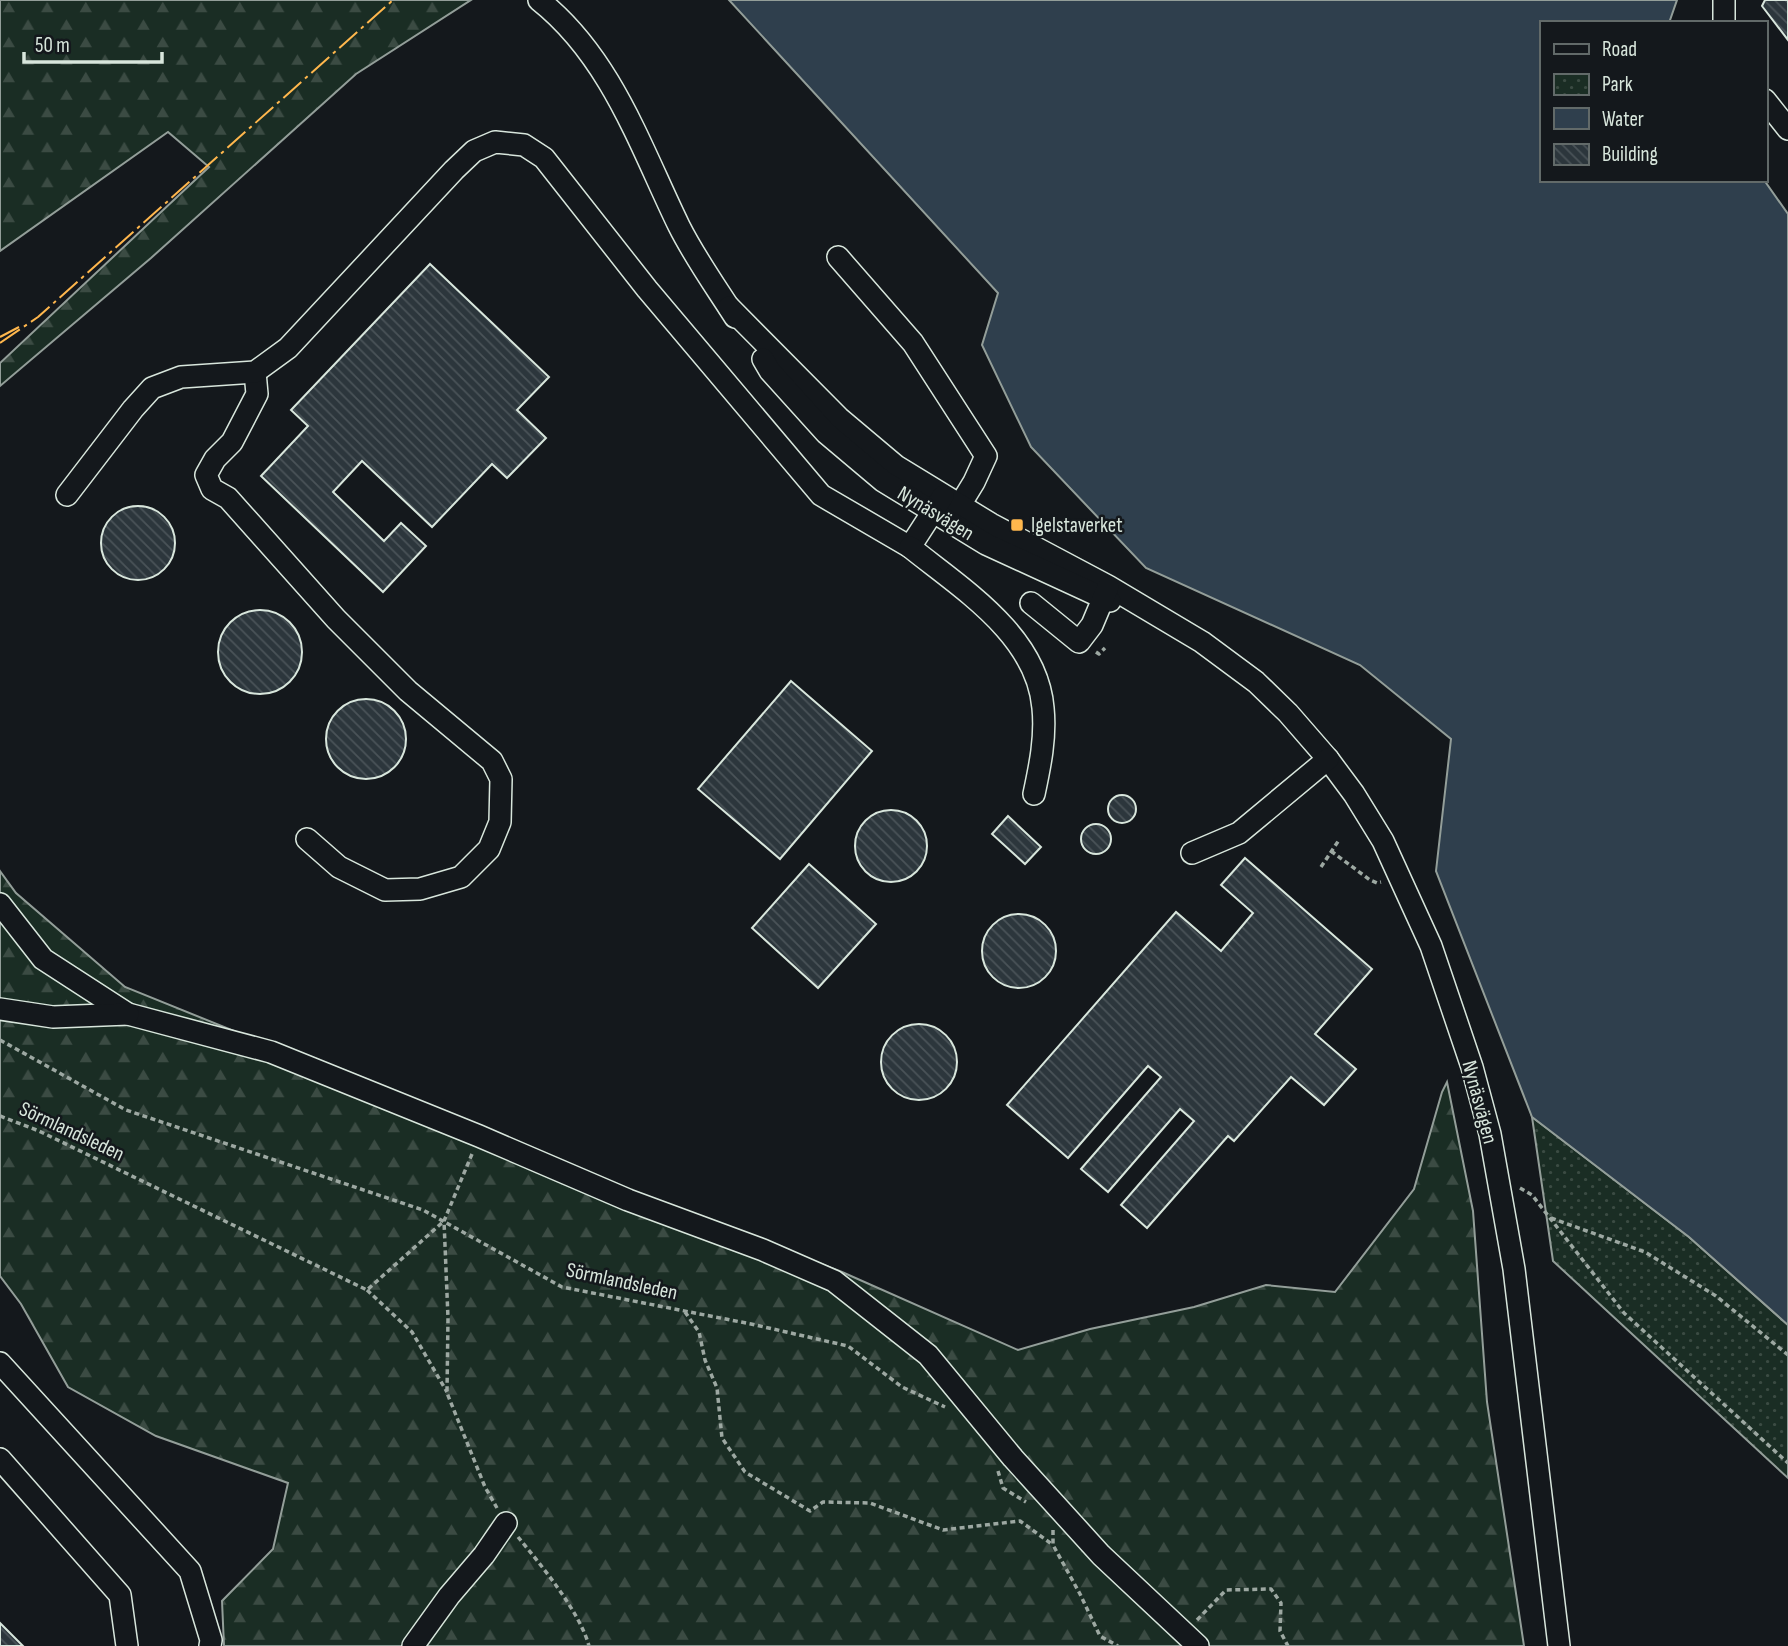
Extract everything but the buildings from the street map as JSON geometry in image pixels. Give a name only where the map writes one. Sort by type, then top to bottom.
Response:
[{"type":"street","name":"Nynäsvägen","points":[[539,0],[577,35],[611,85],[681,228],[729,307],[770,371],[826,433],[883,481],[946,509],[986,544],[1106,592],[1202,642],[1256,682],[1288,713],[1328,759],[1368,817],[1400,874],[1431,946],[1454,1010],[1490,1133],[1514,1269],[1559,1646]]},
{"type":"street","points":[[1724,0],[1724,21]]},
{"type":"street","points":[[1767,103],[1788,129]]},
{"type":"street","points":[[67,495],[152,388],[181,377],[255,372],[288,348],[474,151],[495,142],[524,145],[544,158],[647,289],[821,495],[910,547],[985,607],[1015,640],[1028,660],[1038,684],[1043,709],[1041,763],[1034,794]]},
{"type":"street","points":[[838,257],[913,343],[986,456],[946,509],[910,547]]},
{"type":"street","points":[[255,372],[257,394],[232,442],[215,459],[206,475],[212,489],[228,498],[336,619],[408,691],[492,761],[501,779],[500,822],[489,849],[461,877],[420,890],[385,890],[339,867],[307,839]]},
{"type":"street","points":[[1031,603],[1079,642],[1092,625],[1106,592]]},
{"type":"street","points":[[1192,853],[1239,832],[1328,759]]},
{"type":"street","points":[[0,904],[43,959],[128,1014]]},
{"type":"street","points":[[0,1009],[53,1017],[128,1014],[271,1052],[628,1200],[763,1250],[834,1281],[928,1355],[1013,1458],[1101,1555],[1191,1640]]},
{"type":"street","points":[[0,1363],[190,1571],[211,1640],[210,1646]]},
{"type":"street","points":[[0,1459],[120,1595],[127,1646]]},
{"type":"street","points":[[413,1646],[449,1596],[484,1555],[506,1522]]},
{"type":"path","points":[[1097,652],[1099,654],[1105,648]]},
{"type":"path","points":[[1321,867],[1339,840]]},
{"type":"path","points":[[1331,852],[1377,883],[1400,874]]},
{"type":"path","name":"Sörmlandsleden","points":[[0,1040],[126,1110],[423,1210],[562,1287],[848,1346],[902,1387],[953,1411]]},
{"type":"path","name":"Sörmlandsleden","points":[[0,1116],[39,1131],[367,1290],[412,1332],[447,1393]]},
{"type":"path","points":[[479,1136],[444,1221],[448,1318],[447,1393],[485,1487],[506,1522],[536,1558],[584,1630],[589,1646]]},
{"type":"path","points":[[1516,1185],[1532,1195],[1624,1313],[1788,1462]]},
{"type":"path","points":[[1549,1217],[1645,1252],[1716,1296],[1788,1355]]},
{"type":"path","points":[[367,1290],[444,1221]]},
{"type":"path","points":[[684,1311],[698,1332],[705,1360],[717,1388],[722,1438],[745,1472],[810,1511],[823,1502],[870,1503],[943,1530],[1020,1521],[1053,1545],[1100,1636],[1118,1646]]},
{"type":"path","points":[[997,1469],[1003,1488],[1033,1507]]},
{"type":"path","points":[[1052,1519],[1053,1545]]},
{"type":"path","points":[[1191,1640],[1226,1590],[1271,1590],[1281,1603],[1280,1630],[1287,1646]]},
{"type":"green space","points":[[0,0],[471,0],[356,74],[151,258],[0,386],[0,363],[209,167],[168,132],[0,251]]},
{"type":"green space","points":[[0,871],[16,893],[125,987],[601,1179],[842,1272],[1018,1350],[1090,1329],[1194,1307],[1266,1285],[1335,1292],[1414,1189],[1447,1082],[1473,1211],[1487,1402],[1524,1646],[224,1646],[222,1601],[273,1549],[288,1483],[156,1436],[68,1387],[21,1304],[0,1276]]},
{"type":"green space","points":[[1532,1117],[1689,1237],[1788,1325],[1788,1478],[1553,1261]]},
{"type":"water","points":[[729,0],[1677,0],[1670,21],[1540,21],[1540,182],[1765,182],[1788,214],[1788,1325],[1689,1237],[1532,1117],[1436,871],[1451,739],[1360,665],[1146,568],[1031,447],[982,345],[998,293]]},
{"type":"power","points":[[0,343],[38,317],[393,0]]},
{"type":"power","points":[[0,337],[19,327]]},
{"type":"place","name":"Igelstaverket","points":[[1017,525]]}]
